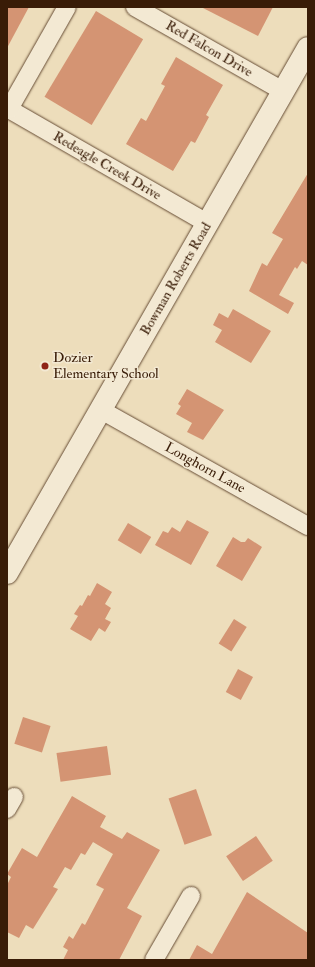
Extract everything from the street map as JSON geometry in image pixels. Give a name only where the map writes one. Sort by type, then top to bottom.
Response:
[{"type":"street","points":[[8,109],[68,7]]},
{"type":"street","name":"Red Falcon Drive","points":[[135,7],[283,91]]},
{"type":"street","name":"Bowman Roberts Road","points":[[7,573],[308,48]]},
{"type":"street","name":"Redeagle Creek Drive","points":[[8,109],[207,223]]},
{"type":"street","name":"Longhorn Lane","points":[[101,410],[308,526]]},
{"type":"street","points":[[154,960],[191,896]]},
{"type":"building","points":[[7,7],[29,7],[7,48]]},
{"type":"building","points":[[201,7],[273,7],[258,36]]},
{"type":"building","points":[[96,11],[143,39],[92,125],[44,97]]},
{"type":"building","points":[[176,57],[223,85],[206,115],[209,117],[195,143],[191,141],[173,171],[126,144],[141,118],[146,121],[165,86],[161,84]]},
{"type":"building","points":[[308,173],[308,265],[302,261],[297,269],[295,267],[279,295],[294,303],[288,314],[249,291],[262,263],[267,266],[283,239],[272,233]]},
{"type":"building","points":[[233,309],[271,331],[251,363],[215,342],[222,330],[213,325],[219,313],[228,318]]},
{"type":"building","points":[[187,389],[224,410],[203,440],[187,432],[192,423],[176,414],[181,406],[178,404]]},
{"type":"building","points":[[187,520],[209,532],[191,565],[155,545],[163,531],[168,533],[172,527],[180,532]]},
{"type":"building","points":[[128,523],[151,537],[141,554],[118,540]]},
{"type":"building","points":[[233,537],[241,542],[245,542],[248,538],[262,547],[242,581],[216,566]]},
{"type":"building","points":[[97,583],[112,592],[105,604],[111,608],[105,619],[111,622],[105,632],[99,628],[91,641],[70,629],[78,616],[74,614],[80,605],[82,606],[88,595],[90,596]]},
{"type":"building","points":[[234,619],[247,627],[231,652],[219,644]]},
{"type":"building","points":[[238,669],[253,677],[241,700],[226,692]]},
{"type":"building","points":[[23,717],[51,726],[42,753],[14,744]]},
{"type":"building","points":[[107,746],[111,775],[61,782],[56,753]]},
{"type":"building","points":[[196,789],[212,835],[185,845],[169,798]]},
{"type":"building","points":[[72,796],[106,816],[100,827],[122,839],[127,832],[160,850],[127,908],[142,916],[119,960],[63,960],[68,950],[63,947],[69,936],[73,939],[82,923],[85,925],[104,889],[96,885],[113,854],[93,842],[85,855],[81,853],[71,870],[65,867],[53,887],[58,889],[33,929],[26,925],[19,938],[7,932],[7,885],[11,877],[7,874],[22,848],[37,857]]},
{"type":"building","points":[[256,836],[273,861],[243,881],[226,856]]},
{"type":"building","points":[[247,892],[308,933],[308,960],[189,960],[197,945],[212,954]]},
{"type":"place","name":"Dozier Elementary School","points":[[45,366]]}]
